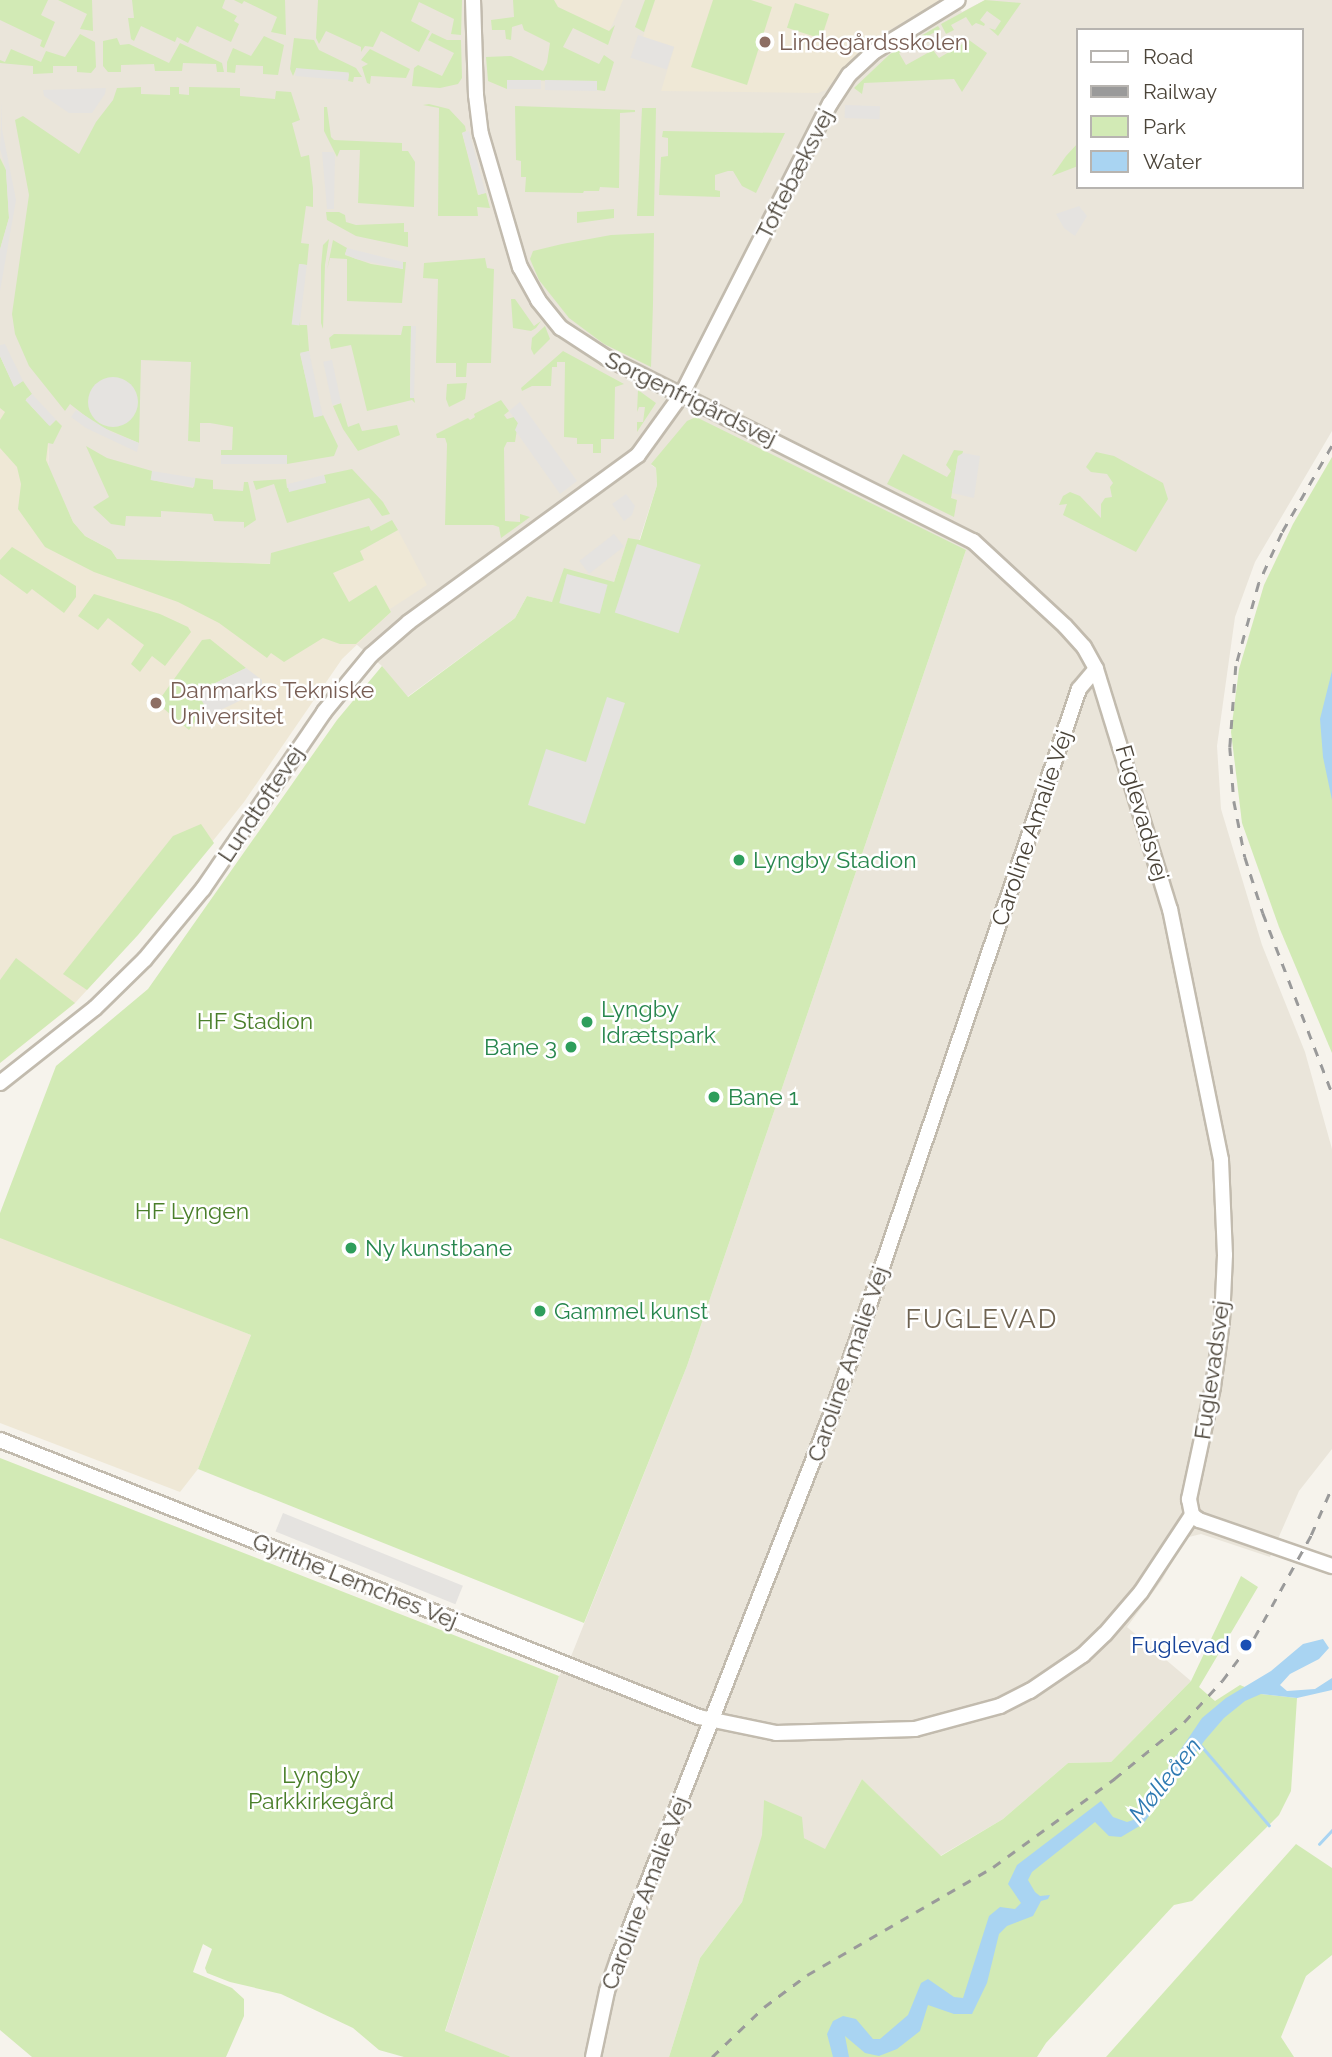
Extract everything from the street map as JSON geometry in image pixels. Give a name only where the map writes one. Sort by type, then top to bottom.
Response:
[{"type":"street","name":"Sorgenfrigårdsvej","points":[[473,0],[476,96],[481,134],[513,246],[531,288],[567,334],[607,358],[973,541],[1065,626],[1084,647],[1096,669]]},
{"type":"street","name":"Toftebæksvej","points":[[682,394],[830,104],[849,75],[884,44],[958,0]]},
{"type":"street","name":"Lundtoftevej","points":[[0,1083],[94,1008],[145,958],[203,889],[324,712],[371,655],[425,609],[627,464],[658,430],[682,394]]},
{"type":"street","name":"Fuglevadsvej","points":[[1096,669],[1170,909],[1221,1160],[1225,1255],[1222,1321],[1211,1398],[1189,1499],[1192,1515]]},
{"type":"street","name":"Caroline Amalie Vej","points":[[593,2057],[607,1991],[618,1959],[836,1402],[1079,689],[1096,669]]},
{"type":"street","name":"Gyrithe Lemches Vej","points":[[0,1440],[711,1719]]},
{"type":"street","points":[[711,1719],[776,1733],[903,1731],[1000,1706],[1059,1672],[1105,1633],[1141,1592],[1192,1515],[1199,1520],[1332,1566]]},
{"type":"shaded area","points":[[0,0],[955,0],[962,12],[985,0],[1332,0],[1332,431],[1255,562],[1235,617],[1217,746],[1221,809],[1262,945],[1305,1052],[1332,1149],[1332,1449],[1299,1491],[1270,1557],[1201,1534],[1185,1538],[1162,1580],[1127,1627],[1191,1681],[1111,1762],[1068,1763],[1003,1819],[940,1856],[862,1779],[825,1850],[804,1838],[764,1800],[763,1835],[742,1902],[700,1958],[669,2057],[511,2057],[445,2032],[559,1676],[570,1659],[687,1366],[966,550],[651,465],[656,468],[657,485],[639,541],[628,539],[614,582],[551,602],[527,596],[515,618],[407,697],[382,666],[356,644],[391,612],[306,565],[117,559],[111,550],[85,536],[73,522],[48,468],[49,446],[0,356]]},
{"type":"shaded area","points":[[554,0],[623,0],[609,32],[558,7]]},
{"type":"shaded area","name":"Lindegårdsskolen","points":[[655,0],[940,0],[878,37],[854,57],[826,90],[818,93],[661,91],[674,48],[643,37]]},
{"type":"shaded area","points":[[638,35],[674,47],[667,70],[631,58]]},
{"type":"shaded area","points":[[296,68],[349,73],[348,81],[295,76]]},
{"type":"shaded area","points":[[507,80],[541,80],[541,89],[507,89]]},
{"type":"shaded area","points":[[545,80],[597,81],[597,91],[545,90]]},
{"type":"shaded area","points":[[106,88],[92,113],[69,113],[44,96],[43,90]]},
{"type":"shaded area","points":[[2,101],[2,129],[16,200],[0,291],[0,250],[9,218],[6,170],[0,149]]},
{"type":"shaded area","points":[[845,105],[880,106],[880,119],[845,118]]},
{"type":"shaded area","points":[[469,131],[486,193],[479,195],[462,133]]},
{"type":"shaded area","points":[[322,152],[333,152],[335,155],[334,209],[327,209]]},
{"type":"shaded area","points":[[1079,206],[1087,216],[1075,236],[1064,228],[1056,214]]},
{"type":"shaded area","points":[[347,248],[403,262],[403,269],[356,259],[345,254]]},
{"type":"shaded area","points":[[299,264],[307,265],[300,326],[292,325]]},
{"type":"shaded area","points":[[411,326],[416,326],[414,398],[410,398]]},
{"type":"shaded area","points":[[5,344],[23,381],[14,387],[0,356],[0,345]]},
{"type":"shaded area","points":[[309,351],[323,416],[314,417],[300,353]]},
{"type":"shaded area","name":"Danmarks Tekniske Universitet","points":[[0,356],[14,386],[20,383],[44,424],[49,446],[48,467],[73,522],[85,536],[111,550],[117,559],[305,565],[360,551],[398,530],[427,585],[390,609],[391,612],[342,659],[244,802],[152,917],[87,990],[75,1003],[0,1063]]},
{"type":"shaded area","points":[[332,360],[341,403],[332,405],[323,362]]},
{"type":"shaded area","points":[[113,377],[131,384],[138,402],[131,420],[113,427],[95,420],[88,402],[95,384]]},
{"type":"shaded area","points":[[32,394],[56,420],[49,426],[25,400]]},
{"type":"shaded area","points":[[520,402],[577,481],[560,494],[515,430],[518,423],[509,411]]},
{"type":"shaded area","points":[[76,410],[111,432],[139,443],[137,452],[86,428],[71,417]]},
{"type":"shaded area","points":[[963,453],[980,456],[974,498],[952,493],[958,456]]},
{"type":"shaded area","points":[[221,455],[287,455],[287,464],[221,464]]},
{"type":"shaded area","points":[[152,471],[195,478],[194,487],[151,480]]},
{"type":"shaded area","points":[[324,475],[326,483],[289,492],[287,484]]},
{"type":"shaded area","points":[[626,494],[635,506],[632,515],[624,521],[612,504]]},
{"type":"shaded area","points":[[614,534],[624,547],[589,574],[579,561]]},
{"type":"shaded area","points":[[637,544],[701,565],[678,633],[615,612]]},
{"type":"shaded area","points":[[567,574],[608,585],[600,614],[559,603]]},
{"type":"shaded area","points":[[246,668],[262,680],[262,690],[210,715],[197,692]]},
{"type":"shaded area","points":[[607,697],[625,703],[585,824],[528,805],[546,749],[586,762]]},
{"type":"shaded area","points":[[0,1235],[251,1335],[198,1469],[180,1492],[0,1423]]},
{"type":"shaded area","points":[[283,1513],[463,1586],[455,1604],[276,1532]]},
{"type":"green space","points":[[0,0],[48,0],[41,15],[55,22],[44,48],[40,46],[42,40],[0,20]]},
{"type":"green space","points":[[58,0],[92,0],[93,31],[80,29],[87,14]]},
{"type":"green space","points":[[132,0],[225,0],[222,8],[237,16],[234,21],[239,24],[231,42],[197,26],[188,43],[177,37],[175,42],[141,26],[134,41],[131,39],[128,18],[134,18]]},
{"type":"green space","points":[[234,0],[285,0],[286,35],[271,32],[277,17],[244,1],[242,4]]},
{"type":"green space","points":[[318,0],[462,0],[461,35],[451,34],[454,19],[419,2],[411,21],[430,31],[419,52],[381,31],[373,47],[365,46],[361,52],[361,47],[326,31],[319,44],[316,38]]},
{"type":"green space","points":[[513,0],[554,0],[558,7],[609,31],[615,25],[608,45],[573,28],[563,47],[599,64],[604,55],[614,62],[605,91],[597,90],[597,81],[507,80],[507,89],[488,81],[486,57],[511,56],[543,71],[547,63],[550,43],[524,30],[522,24],[512,27],[511,40],[506,39],[505,30],[492,30],[491,20],[514,17]]},
{"type":"green space","points":[[645,0],[655,0],[644,32],[635,27]]},
{"type":"green space","points":[[713,0],[751,0],[772,7],[747,85],[691,67]]},
{"type":"green space","points":[[985,0],[1021,3],[998,36],[989,28],[995,30],[1001,21],[987,11],[980,20],[984,26],[976,23],[972,26],[966,17],[951,25],[954,30],[946,34],[941,24]]},
{"type":"green space","points":[[795,3],[829,14],[821,39],[787,28]]},
{"type":"green space","points":[[938,26],[940,29],[899,53],[906,65],[933,50],[939,58],[969,40],[987,53],[962,92],[954,79],[864,83],[862,94],[854,88],[890,54]]},
{"type":"green space","points":[[432,33],[447,40],[461,40],[462,78],[458,84],[440,88],[412,86],[414,68],[418,65],[442,76],[454,53],[428,40]]},
{"type":"green space","points":[[80,34],[95,42],[96,67],[91,73],[77,72],[77,66],[53,66],[53,73],[33,74],[33,66],[0,63],[0,60],[5,62],[11,49],[41,62],[46,51],[65,57]]},
{"type":"green space","points":[[264,36],[284,45],[278,75],[263,74],[263,66],[236,65],[235,73],[227,72],[227,62],[233,48],[251,56]]},
{"type":"green space","points":[[117,38],[120,45],[129,44],[169,63],[180,43],[222,63],[224,72],[217,72],[216,64],[183,63],[182,71],[155,71],[154,64],[121,65],[121,72],[108,72],[103,66],[103,41]]},
{"type":"green space","points":[[294,38],[314,40],[319,50],[356,68],[362,77],[354,77],[353,82],[348,81],[349,74],[296,69],[293,76],[290,69]]},
{"type":"green space","points":[[370,49],[410,69],[406,78],[371,76],[370,84],[367,83],[362,67],[368,64],[361,60]]},
{"type":"green space","points":[[141,87],[141,94],[170,95],[170,87],[179,87],[179,94],[189,95],[189,87],[240,88],[240,96],[275,99],[276,91],[291,92],[300,120],[292,123],[301,157],[309,155],[313,188],[313,207],[306,206],[301,243],[309,244],[307,265],[300,264],[300,325],[307,325],[309,351],[300,354],[315,417],[323,415],[338,446],[334,456],[287,464],[286,455],[221,457],[221,450],[232,450],[233,427],[210,423],[200,423],[200,442],[188,441],[191,362],[141,360],[139,443],[97,425],[70,404],[65,411],[29,366],[15,334],[12,314],[29,195],[15,120],[23,116],[79,154],[96,122],[113,100],[117,88]]},
{"type":"green space","points":[[423,105],[449,109],[465,126],[466,131],[462,133],[478,195],[486,193],[490,208],[477,207],[478,216],[438,216],[439,108]]},
{"type":"green space","points":[[515,106],[635,110],[620,113],[619,188],[600,187],[599,191],[583,193],[525,192],[526,177],[521,177],[521,161],[516,160]]},
{"type":"green space","points":[[324,107],[327,107],[331,137],[334,140],[402,143],[402,151],[408,151],[415,162],[414,207],[358,203],[360,150],[340,150],[337,157],[324,131]]},
{"type":"green space","points":[[642,108],[656,108],[654,216],[637,216]]},
{"type":"green space","points":[[663,131],[785,133],[756,193],[742,186],[733,171],[728,171],[715,175],[715,190],[720,191],[720,197],[659,195],[661,157],[668,156],[668,138],[662,137]]},
{"type":"green space","points":[[1076,145],[1076,167],[1052,176]]},
{"type":"green space","points":[[0,158],[6,170],[9,218],[0,249]]},
{"type":"green space","points":[[614,209],[614,218],[577,223],[577,212]]},
{"type":"green space","points":[[326,212],[339,212],[345,215],[346,222],[356,225],[404,223],[404,232],[408,232],[408,247],[356,236],[327,220]]},
{"type":"green space","points":[[654,233],[651,367],[604,344],[569,318],[539,280],[530,259],[533,251],[562,244],[611,235]]},
{"type":"green space","points":[[329,239],[325,265],[323,329],[321,266],[323,245]]},
{"type":"green space","points":[[333,240],[347,248],[345,255],[371,264],[403,269],[403,262],[406,262],[402,303],[347,301],[347,259],[330,258],[327,270]]},
{"type":"green space","points":[[485,258],[487,268],[494,269],[491,363],[467,363],[466,377],[456,377],[456,363],[436,363],[438,279],[423,278],[424,263]]},
{"type":"green space","points":[[511,299],[515,299],[534,326],[541,321],[536,328],[531,331],[513,328]]},
{"type":"green space","points":[[403,326],[411,326],[410,398],[414,398],[415,403],[412,400],[367,411],[351,345],[331,349],[329,338],[334,334],[401,335]]},
{"type":"green space","points":[[545,326],[550,339],[534,355],[531,349],[532,338]]},
{"type":"green space","points":[[563,351],[624,384],[615,387],[614,439],[601,439],[601,453],[593,453],[593,444],[577,444],[577,438],[564,437],[565,362],[557,362],[557,367],[552,367],[551,386],[532,386],[522,391],[521,388]]},
{"type":"green space","points":[[0,356],[14,386],[23,381],[32,394],[26,399],[32,407],[50,426],[56,420],[62,426],[53,444],[48,443],[46,460],[73,522],[85,536],[111,550],[117,559],[270,564],[271,553],[369,526],[371,531],[392,520],[398,530],[360,551],[364,560],[333,573],[349,602],[376,585],[391,612],[356,644],[340,644],[323,638],[284,662],[271,653],[267,658],[219,623],[178,602],[94,572],[45,547],[18,509],[21,484],[17,467],[0,448],[0,420],[5,412],[0,408]]},
{"type":"green space","points":[[467,383],[465,399],[449,407],[446,399],[447,384]]},
{"type":"green space","points":[[638,390],[656,403],[637,432],[637,422],[643,422],[645,407],[639,407],[637,412]]},
{"type":"green space","points":[[501,400],[509,411],[504,415],[507,419],[514,417],[518,423],[515,442],[507,442],[504,448],[505,521],[520,522],[520,514],[530,517],[501,538],[499,527],[493,525],[445,525],[447,444],[445,438],[437,438],[436,434],[468,418],[470,420],[475,417],[474,414]]},
{"type":"green space","points":[[341,403],[348,427],[359,423],[362,431],[397,425],[400,435],[358,451],[343,429],[333,406]]},
{"type":"green space","name":"Lyngby Idrætspark","points":[[696,417],[966,550],[687,1366],[584,1623],[198,1469],[251,1335],[0,1238],[0,1213],[56,1066],[148,989],[337,720],[382,666],[408,697],[515,618],[527,596],[552,602],[564,568],[614,582],[628,538],[640,540],[657,485],[656,468],[651,464],[687,421]]},
{"type":"green space","points":[[86,446],[107,458],[152,471],[152,480],[193,488],[195,478],[213,480],[213,489],[243,491],[244,482],[248,482],[256,520],[244,528],[244,522],[214,521],[212,514],[161,511],[161,517],[126,516],[125,526],[111,524],[93,507],[109,497]]},
{"type":"green space","points":[[954,450],[963,451],[962,456],[958,456],[951,498],[957,500],[954,517],[887,484],[903,454],[947,477],[951,471],[946,465]]},
{"type":"green space","points":[[1096,452],[1114,456],[1163,483],[1168,499],[1136,552],[1063,515],[1067,504],[1059,505],[1063,496],[1070,492],[1080,496],[1101,518],[1101,504],[1105,498],[1112,497],[1110,487],[1113,483],[1107,474],[1091,472],[1086,467]]},
{"type":"green space","points":[[1332,457],[1332,1053],[1279,927],[1242,823],[1231,732],[1239,669],[1264,585],[1293,524]]},
{"type":"green space","points":[[352,469],[383,502],[390,514],[382,516],[369,498],[287,523],[274,484],[256,490],[253,481],[286,479],[287,488],[326,483],[324,475]]},
{"type":"green space","points":[[12,547],[76,586],[76,597],[64,613],[32,589],[27,594],[0,574],[0,560]]},
{"type":"green space","points":[[94,594],[160,614],[188,627],[191,632],[165,666],[152,656],[140,672],[131,664],[144,645],[108,618],[98,630],[78,616]]},
{"type":"green space","points":[[210,639],[246,668],[197,692],[206,707],[189,730],[157,703],[202,640]]},
{"type":"green space","points":[[201,824],[214,843],[138,935],[87,990],[63,974],[173,836]]},
{"type":"green space","points":[[16,958],[75,1003],[0,1063],[0,980]]},
{"type":"green space","name":"Lyngby Parkkirkegård","points":[[0,1458],[559,1676],[445,2031],[511,2057],[404,2057],[379,2050],[353,2028],[281,1994],[230,1982],[207,1973],[205,1968],[212,1949],[203,1944],[193,1972],[232,1988],[244,1999],[244,2016],[226,2057],[32,2057],[0,2030]]},
{"type":"green space","points":[[1241,1576],[1258,1587],[1199,1687],[1215,1701],[1240,1685],[1261,1694],[1297,1698],[1291,1791],[1279,1815],[1192,1901],[1174,1905],[1046,2043],[1037,2057],[669,2057],[700,1958],[742,1902],[762,1835],[764,1800],[802,1817],[804,1838],[825,1849],[862,1779],[941,1856],[1003,1819],[1068,1763],[1111,1762],[1191,1681]]},
{"type":"green space","points":[[1296,1844],[1332,1868],[1332,1955],[1306,1976],[1281,2037],[1294,2057],[1106,2057]]},
{"type":"water","points":[[1332,671],[1332,800],[1323,757],[1320,719]]},
{"type":"water","name":"Mølleåen","points":[[1323,1639],[1329,1648],[1319,1659],[1290,1674],[1280,1685],[1287,1691],[1315,1689],[1332,1678],[1332,1690],[1297,1698],[1261,1694],[1245,1701],[1224,1718],[1205,1740],[1143,1824],[1121,1837],[1109,1836],[1095,1822],[1032,1872],[1028,1880],[1035,1892],[1040,1896],[1050,1895],[1048,1899],[1041,1901],[1033,1916],[1007,1926],[999,1934],[987,1983],[972,2014],[954,2014],[928,2005],[920,2031],[897,2049],[879,2056],[865,2053],[845,2036],[849,2057],[833,2057],[827,2034],[833,2021],[843,2016],[856,2019],[873,2039],[880,2039],[908,2015],[921,1983],[928,1979],[954,1997],[963,1998],[989,1916],[1000,1907],[1015,1909],[1021,1903],[1008,1884],[1017,1865],[1101,1801],[1113,1817],[1127,1822],[1133,1820],[1202,1718],[1226,1698],[1271,1671],[1303,1644]]},
{"type":"waterway","name":"Mølleåen","points":[[1199,1743],[1269,1825]]},
{"type":"waterway","points":[[1319,1844],[1332,1830]]},
{"type":"railway","points":[[1332,446],[1282,533],[1259,583],[1236,666],[1230,747],[1234,801],[1245,857],[1263,913],[1332,1093]]},
{"type":"railway","points":[[712,2057],[764,2007],[807,1975],[993,1867],[1114,1779],[1184,1722],[1222,1681],[1254,1638],[1311,1535],[1332,1487]]},
{"type":"place","name":"Lindegårdsskolen","points":[[765,42]]},
{"type":"place","name":"Danmarks Tekniske Universitet","points":[[156,703]]},
{"type":"place","name":"Lyngby Stadion","points":[[739,860]]},
{"type":"place","name":"Lyngby Idrætspark","points":[[587,1022]]},
{"type":"place","name":"Bane 3","points":[[571,1047]]},
{"type":"place","name":"Bane 1","points":[[714,1097]]},
{"type":"place","name":"Ny kunstbane","points":[[351,1248]]},
{"type":"place","name":"Gammel kunst","points":[[540,1311]]},
{"type":"place","name":"Fuglevad","points":[[1246,1645]]},
{"type":"district","name":"FUGLEVAD","points":[[982,1320]]},
{"type":"park label","name":"HF Stadion","points":[[255,1021]]},
{"type":"park label","name":"HF Lyngen","points":[[192,1211]]}]
